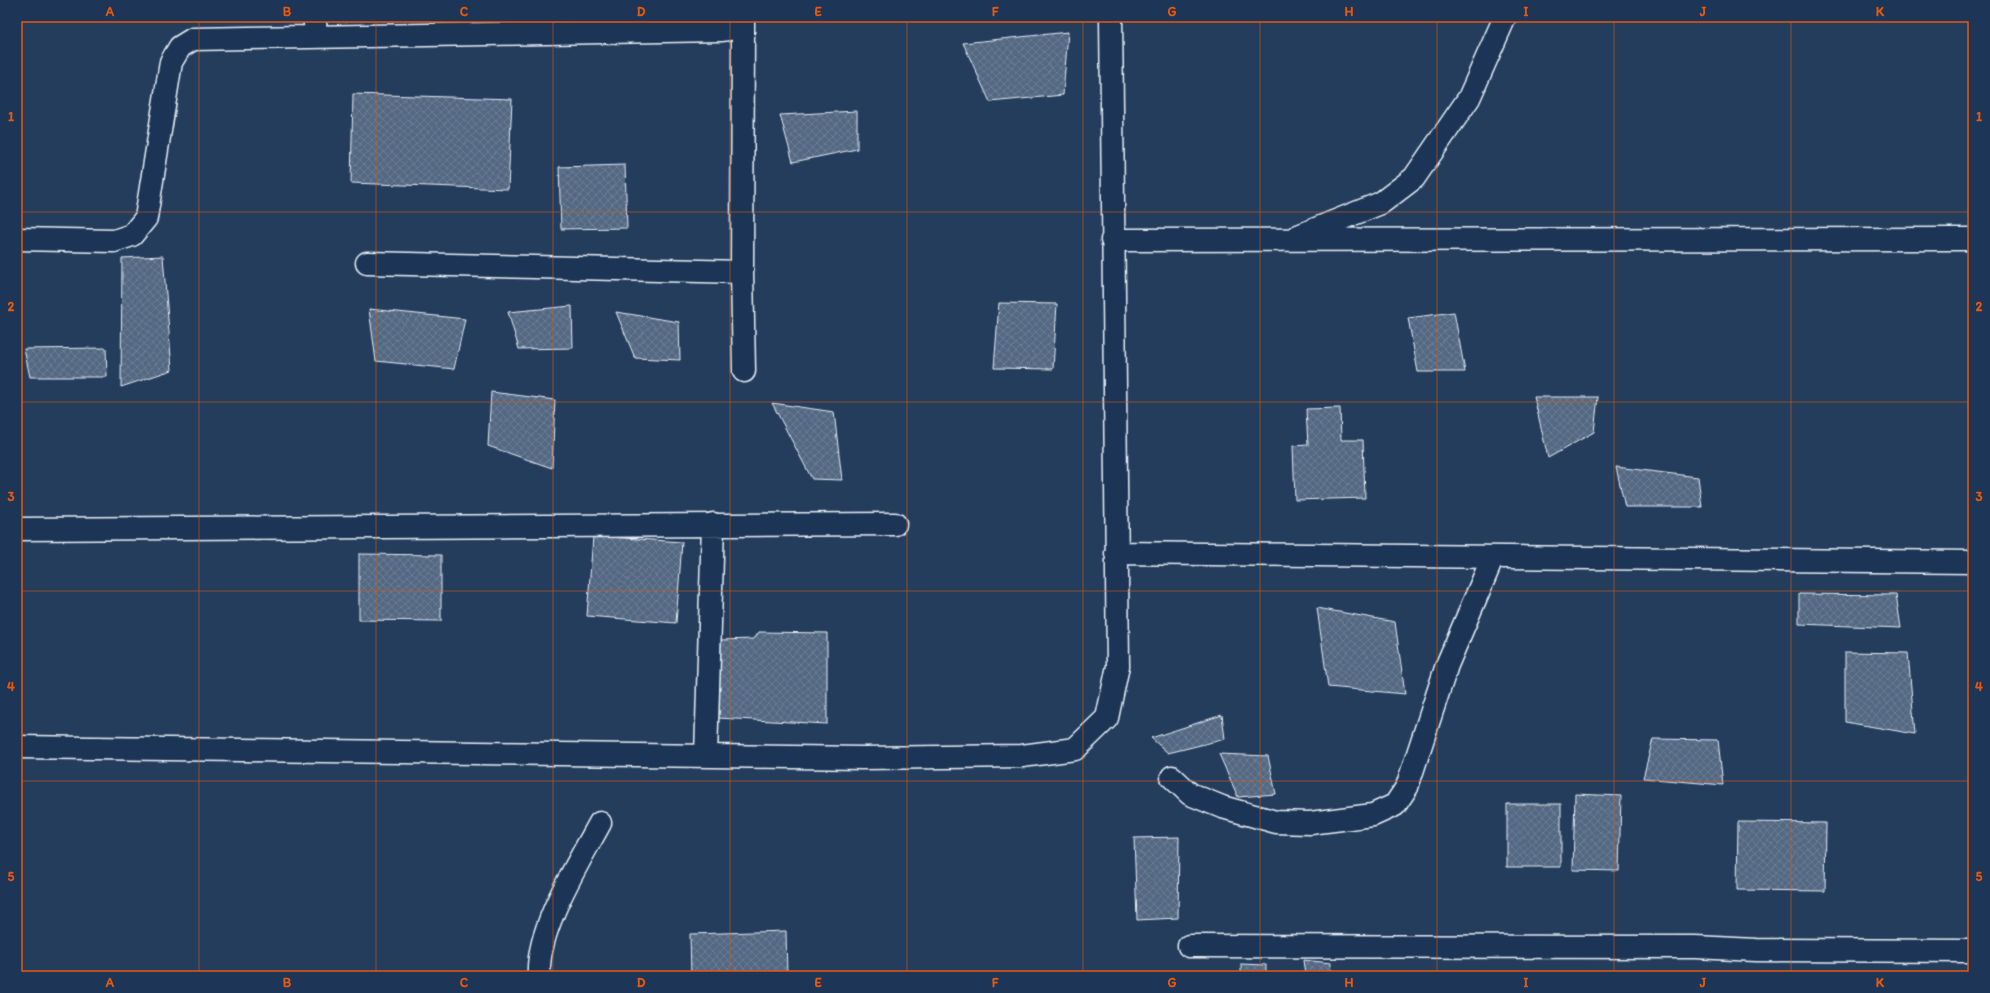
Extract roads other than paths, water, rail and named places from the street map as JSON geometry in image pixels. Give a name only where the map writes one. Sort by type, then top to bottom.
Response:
[{"type":"street","points":[[17,747],[863,758],[1022,756],[1075,749],[1106,718],[1118,666],[1112,240],[1111,17]]},
{"type":"street","points":[[1286,240],[1380,203],[1414,178],[1469,98],[1505,17]]},
{"type":"street","points":[[17,239],[114,241],[132,235],[146,218],[171,62],[180,47],[194,39],[316,27],[722,30],[743,22],[742,272],[744,371]]},
{"type":"street","points":[[1112,240],[1973,239]]},
{"type":"street","points":[[367,263],[742,272]]},
{"type":"street","points":[[706,756],[713,524]]},
{"type":"street","points":[[17,529],[895,524]]},
{"type":"street","points":[[1116,553],[1973,562]]},
{"type":"street","points":[[1172,777],[1190,794],[1222,807],[1276,822],[1310,823],[1373,815],[1395,805],[1407,787],[1447,665],[1493,557]]},
{"type":"street","points":[[539,976],[538,965],[558,899],[600,823]]},
{"type":"street","points":[[1189,946],[1695,947],[1764,950],[1973,951]]}]
